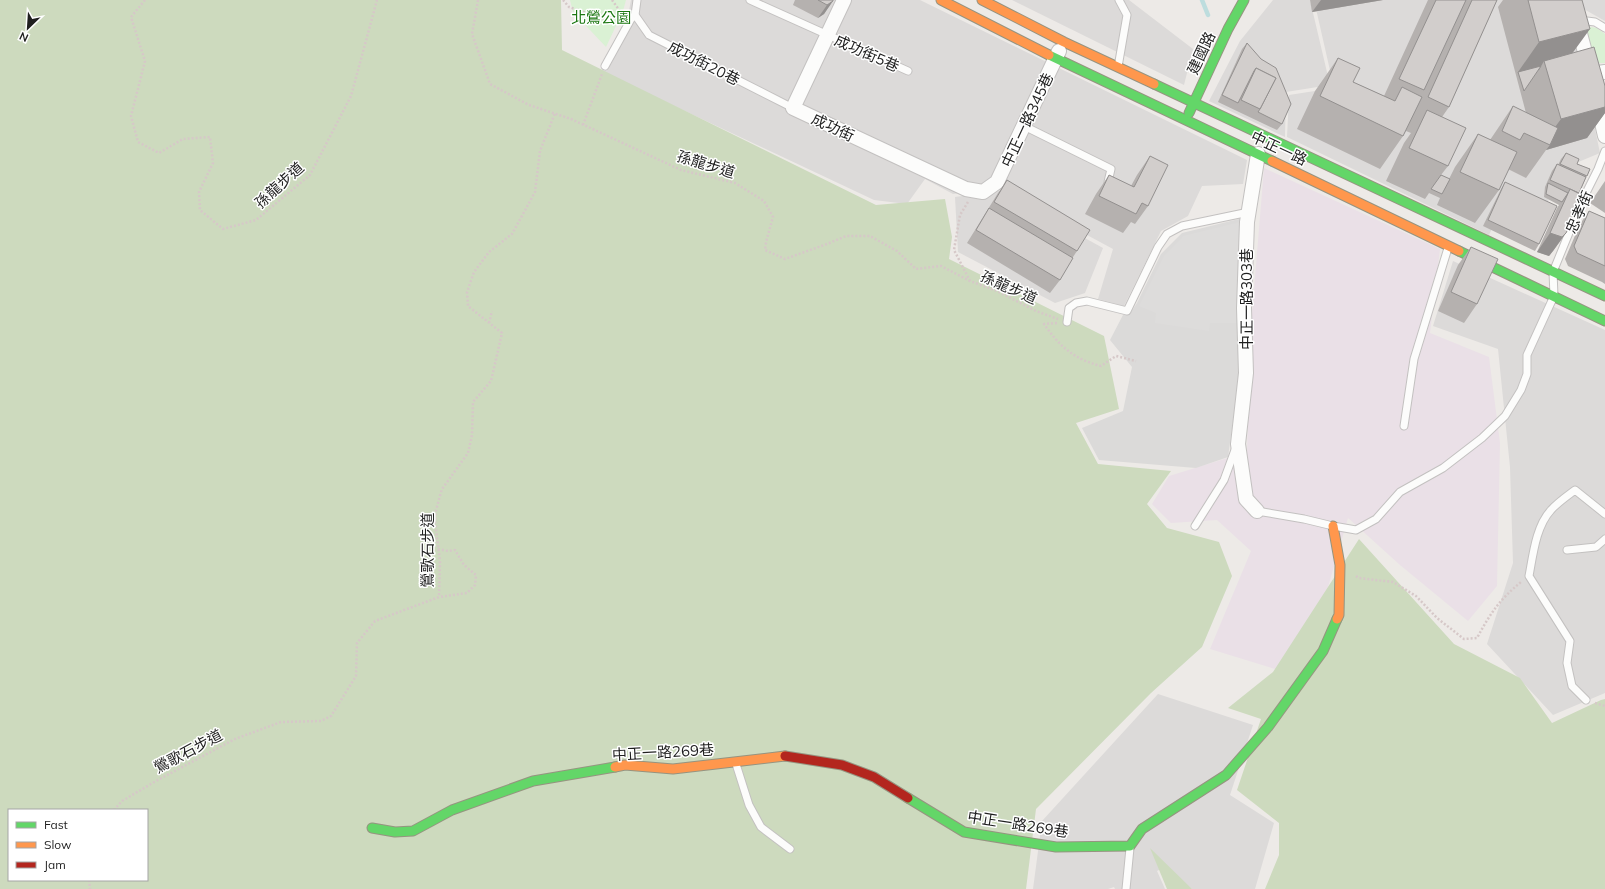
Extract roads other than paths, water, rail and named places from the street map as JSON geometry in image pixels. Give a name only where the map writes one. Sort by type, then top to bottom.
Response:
[{"type":"main road","name":"中正一路","points":[[941,0],[1056,59],[1258,154],[1605,321]]},
{"type":"main road","name":"中正一路","points":[[982,0],[1064,42],[1605,296]]},
{"type":"main road","name":"建國路","points":[[1185,120],[1228,29],[1244,0]]},
{"type":"main road","points":[[1130,846],[1142,829],[1226,775],[1268,727],[1323,651],[1339,615],[1340,565],[1333,526]]},
{"type":"main road","name":"中正一路269巷","points":[[372,828],[395,832],[413,831],[452,810],[533,781],[625,766],[673,769],[788,756],[842,765],[874,777],[964,832],[1056,847],[1130,846]]},
{"type":"street","name":"成功街","points":[[844,0],[793,108],[966,189],[979,192]]},
{"type":"street","points":[[1571,0],[1591,74],[1605,136]]},
{"type":"street","name":"中正一路345巷","points":[[979,192],[997,182],[1064,42]]},
{"type":"street","points":[[1591,74],[1605,72]]},
{"type":"street","name":"中正一路303巷","points":[[1256,511],[1246,499],[1238,444],[1246,373],[1244,308],[1247,222],[1258,154]]},
{"type":"lane","points":[[605,66],[633,17],[637,0]]},
{"type":"lane","name":"成功街5巷","points":[[750,0],[908,71]]},
{"type":"lane","points":[[1118,67],[1126,15],[1119,0]]},
{"type":"lane","name":"成功街20巷","points":[[633,17],[649,35],[793,108]]},
{"type":"lane","points":[[1576,19],[1595,22],[1605,28]]},
{"type":"lane","points":[[1024,126],[1111,169],[1108,182]]},
{"type":"lane","name":"忠孝街","points":[[1552,272],[1605,151]]},
{"type":"lane","points":[[1067,322],[1068,308],[1087,300],[1127,311],[1158,247],[1167,234],[1182,226],[1249,212]]},
{"type":"lane","points":[[1404,426],[1414,359],[1449,246]]},
{"type":"lane","points":[[1256,511],[1356,530],[1376,519],[1400,492],[1443,468],[1482,438],[1505,416],[1522,390],[1527,374],[1527,355],[1554,296],[1552,272]]},
{"type":"lane","name":"中正一路303巷","points":[[1195,526],[1224,480],[1238,444]]},
{"type":"lane","points":[[1586,700],[1572,686],[1567,663],[1570,641],[1529,576],[1533,552],[1540,530],[1550,511],[1575,490],[1605,514]]},
{"type":"lane","points":[[1567,550],[1596,548],[1605,539]]},
{"type":"lane","points":[[735,762],[749,806],[761,827],[790,849]]},
{"type":"lane","points":[[1126,889],[1130,846]]},
{"type":"waterway","points":[[1202,0],[1208,15]]},
{"type":"park label","name":"北鶯公園","points":[[601,17]]}]
